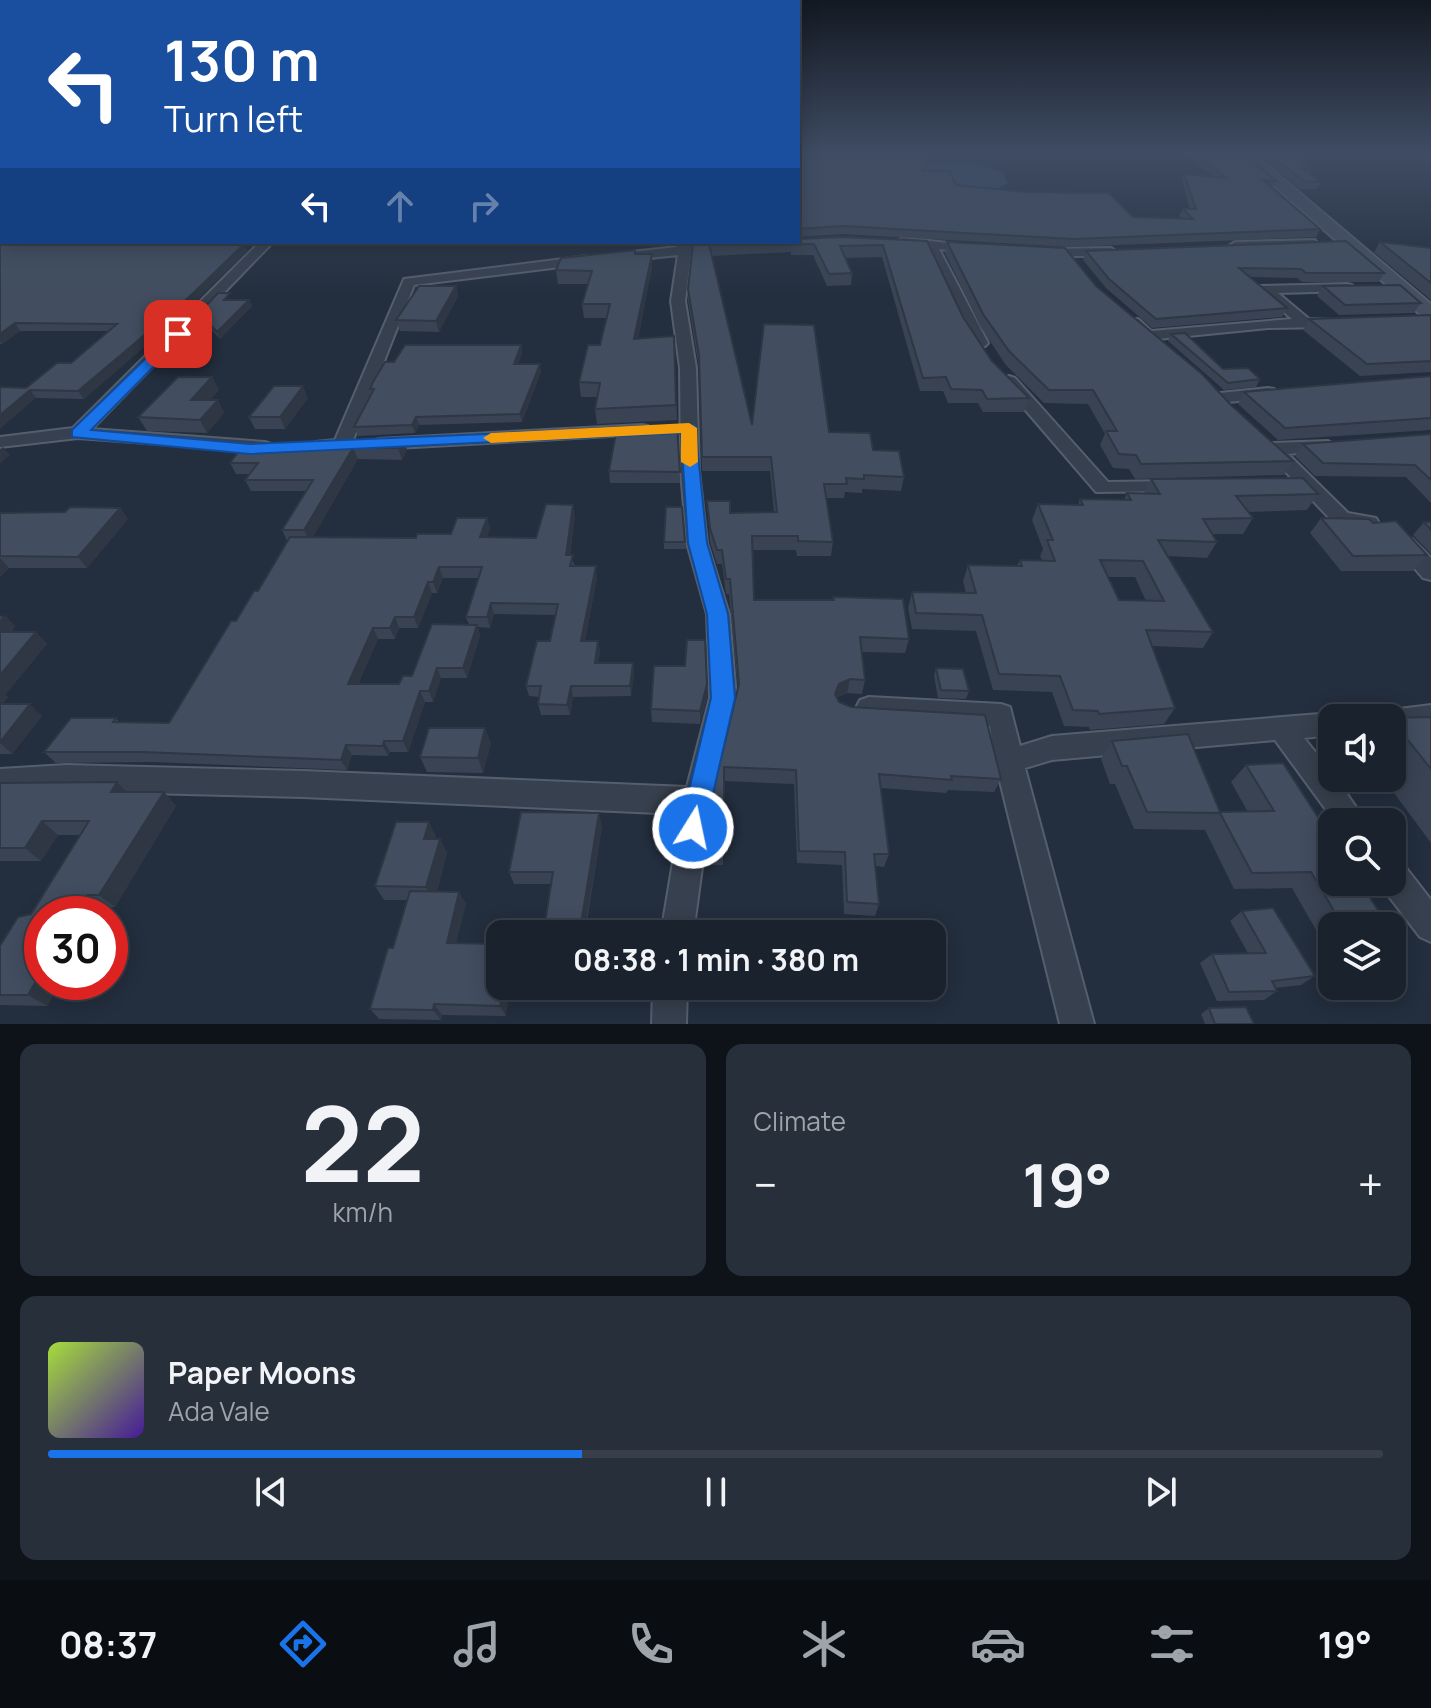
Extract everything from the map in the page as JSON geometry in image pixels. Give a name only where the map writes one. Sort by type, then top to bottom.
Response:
[{"type":"street","points":[[1298,200],[1346,242],[1384,288],[1426,318]]},
{"type":"street","points":[[888,242],[992,250]]},
{"type":"street","points":[[1218,247],[1346,242]]},
{"type":"street","points":[[78,433],[265,244]]},
{"type":"street","points":[[342,445],[409,282],[683,246],[742,247]]},
{"type":"street","points":[[679,920],[697,801],[723,698],[718,614],[697,543],[674,429],[688,368],[678,301],[683,246]]},
{"type":"street","points":[[932,247],[970,328],[993,364],[1103,488],[1198,486]]},
{"type":"street","points":[[1034,252],[1119,252]]},
{"type":"street","points":[[1067,254],[1078,270]]},
{"type":"street","points":[[1305,323],[1265,289],[1384,288]]},
{"type":"street","points":[[1119,310],[1171,356]]},
{"type":"street","points":[[1148,336],[1352,322]]},
{"type":"street","points":[[1204,382],[1232,413]]},
{"type":"street","points":[[1220,398],[1280,392]]},
{"type":"street","points":[[312,447],[674,429]]},
{"type":"street","points":[[0,442],[78,433],[250,449],[281,448]]},
{"type":"street","points":[[1343,443],[1314,448],[1266,444],[1342,519],[1390,527],[1431,572]]},
{"type":"street","points":[[1277,485],[1308,485]]},
{"type":"street","points":[[848,707],[1001,715],[1009,761],[1077,1024]]},
{"type":"street","points":[[1406,718],[1431,716]]},
{"type":"street","points":[[1009,761],[1052,748],[1318,725]]},
{"type":"street","points":[[1281,728],[1341,808]]},
{"type":"street","points":[[0,782],[66,778],[303,784],[697,801]]},
{"type":"street","points":[[1406,893],[1431,926]]},
{"type":"street","points":[[669,1024],[670,1000]]},
{"type":"building","points":[[800,200],[1116,200],[1133,217],[1193,219],[1183,209],[1196,209],[1193,200],[1286,200],[1320,229],[1073,239],[843,226],[800,229]]},
{"type":"building","points":[[843,237],[927,241],[963,317],[992,361],[1029,398],[987,399],[982,390],[951,389],[946,377],[923,378],[883,245],[840,246],[852,273],[829,274],[814,244],[800,244],[800,239]]},
{"type":"building","points":[[1346,241],[1384,273],[1306,273],[1301,269],[1239,268],[1287,308],[1156,319],[1109,279],[1086,251]]},
{"type":"building","points":[[947,242],[1065,248],[1096,286],[1202,374],[1293,461],[1141,464],[1136,455],[1119,454],[1106,431],[1117,431],[1093,390],[1049,390],[1009,351],[983,314]]},
{"type":"building","points":[[1380,242],[1431,248],[1431,283]]},
{"type":"building","points":[[0,244],[244,244],[186,300],[78,391],[30,390],[0,415],[0,387],[26,388],[57,363],[71,363],[117,324],[15,323],[0,334]]},
{"type":"building","points":[[693,244],[709,244],[752,425],[764,324],[814,325],[829,432],[870,433],[873,450],[899,451],[904,477],[864,475],[864,479],[846,478],[847,484],[824,484],[833,542],[798,541],[798,536],[752,536],[754,600],[834,600],[833,597],[903,599],[909,639],[860,637],[865,680],[850,679],[839,684],[835,694],[839,702],[851,707],[985,715],[1001,779],[951,776],[952,780],[879,774],[889,854],[874,854],[879,904],[847,902],[845,852],[799,851],[796,770],[724,767],[724,853],[705,853],[714,788],[739,684],[730,579],[726,579],[722,550],[717,550],[710,528],[707,501],[730,501],[730,513],[777,512],[771,457],[702,457],[699,355],[688,289]]},
{"type":"building","points":[[635,250],[635,254],[652,254],[634,339],[674,336],[676,405],[595,409],[600,383],[579,382],[588,345],[600,345],[610,304],[582,304],[592,271],[556,270],[561,258]]},
{"type":"building","points":[[1400,285],[1421,303],[1345,305],[1323,286]]},
{"type":"building","points":[[419,286],[456,286],[436,321],[396,320]]},
{"type":"building","points":[[218,293],[230,293],[224,300],[249,300],[217,332],[199,313]]},
{"type":"building","points":[[1431,315],[1431,361],[1367,364],[1309,319]]},
{"type":"building","points":[[1185,333],[1223,369],[1248,368],[1260,379],[1228,383],[1171,334]]},
{"type":"building","points":[[405,345],[521,345],[514,364],[540,364],[520,414],[416,417],[412,425],[354,427],[385,362],[394,362]]},
{"type":"building","points":[[1431,376],[1431,418],[1285,428],[1244,392]]},
{"type":"building","points":[[178,377],[212,377],[191,400],[218,400],[200,420],[138,417]]},
{"type":"building","points":[[274,386],[303,386],[280,417],[249,417]]},
{"type":"building","points":[[677,426],[680,472],[609,471],[617,428]]},
{"type":"building","points":[[1431,434],[1431,480],[1415,465],[1323,463],[1303,444]]},
{"type":"building","points":[[403,439],[398,448],[353,448],[304,530],[282,530],[313,480],[245,480],[258,463],[230,463],[242,447]]},
{"type":"building","points":[[1303,478],[1318,494],[1236,496],[1253,518],[1203,519],[1217,542],[1158,540],[1213,632],[1146,630],[1175,708],[1099,714],[1098,711],[1073,710],[1060,676],[999,674],[982,615],[916,613],[912,592],[976,593],[968,565],[1022,566],[1020,560],[1055,561],[1047,540],[1053,540],[1038,504],[1083,505],[1080,499],[1131,500],[1127,493],[1160,494],[1151,479]],"holes":[[[1100,560],[1143,561],[1164,601],[1119,600]]]},
{"type":"building","points":[[546,504],[573,505],[566,555],[573,555],[570,566],[596,566],[581,641],[598,641],[595,663],[633,663],[630,686],[571,686],[567,705],[538,704],[541,686],[526,686],[537,641],[550,641],[558,604],[491,603],[487,617],[466,617],[482,567],[439,567],[433,582],[428,582],[414,617],[395,617],[390,628],[373,628],[348,684],[399,684],[403,676],[412,676],[432,624],[477,625],[463,668],[437,668],[429,691],[420,691],[403,741],[384,741],[383,746],[346,745],[341,760],[142,752],[44,752],[71,718],[169,723],[231,621],[236,621],[254,591],[258,591],[290,537],[416,538],[417,534],[451,534],[457,518],[487,518],[480,537],[536,538]]},
{"type":"building","points":[[70,507],[120,508],[78,557],[0,556],[0,513],[65,512]]},
{"type":"building","points":[[666,507],[682,507],[685,542],[664,542]]},
{"type":"building","points":[[1321,518],[1369,519],[1373,523],[1396,521],[1427,555],[1353,556]]},
{"type":"building","points":[[0,632],[36,632],[0,675]]},
{"type":"building","points":[[687,640],[705,640],[707,684],[700,711],[651,709],[654,666],[685,666]]},
{"type":"building","points":[[936,668],[963,669],[969,691],[941,690]]},
{"type":"building","points":[[0,704],[30,704],[0,742]]},
{"type":"building","points":[[1431,717],[1431,769],[1406,738],[1406,718]]},
{"type":"building","points":[[429,728],[485,728],[478,758],[420,757]]},
{"type":"building","points":[[1188,734],[1220,812],[1274,811],[1246,765],[1283,763],[1318,817],[1318,884],[1311,872],[1252,873],[1220,813],[1147,812],[1127,766],[1122,766],[1112,741]]},
{"type":"building","points":[[117,782],[111,792],[164,792],[99,895],[42,896],[89,821],[42,821],[25,848],[0,848],[0,783]]},
{"type":"building","points":[[521,812],[599,813],[582,920],[545,920],[553,872],[509,872]]},
{"type":"building","points":[[657,817],[676,817],[671,844],[655,843]]},
{"type":"building","points":[[396,822],[429,822],[424,839],[440,839],[426,887],[375,886]]},
{"type":"building","points":[[410,891],[459,892],[447,943],[486,944],[486,1000],[501,1000],[500,1006],[434,1004],[433,1010],[370,1009],[388,948],[393,948]]},
{"type":"building","points":[[1325,896],[1369,896],[1379,912],[1335,912]]},
{"type":"building","points":[[1273,908],[1315,976],[1272,981],[1277,991],[1229,992],[1212,954],[1266,953],[1242,911]]},
{"type":"building","points":[[24,916],[24,995],[0,995],[0,946],[18,917]]},
{"type":"building","points":[[1246,1007],[1254,1024],[1215,1024],[1209,1008]]},
{"type":"slow traffic","points":[[491,438],[689,428],[690,462]]},
{"type":"route","points":[[178,334],[78,433],[250,449],[689,428],[697,543],[718,614],[723,698],[693,828]]}]
